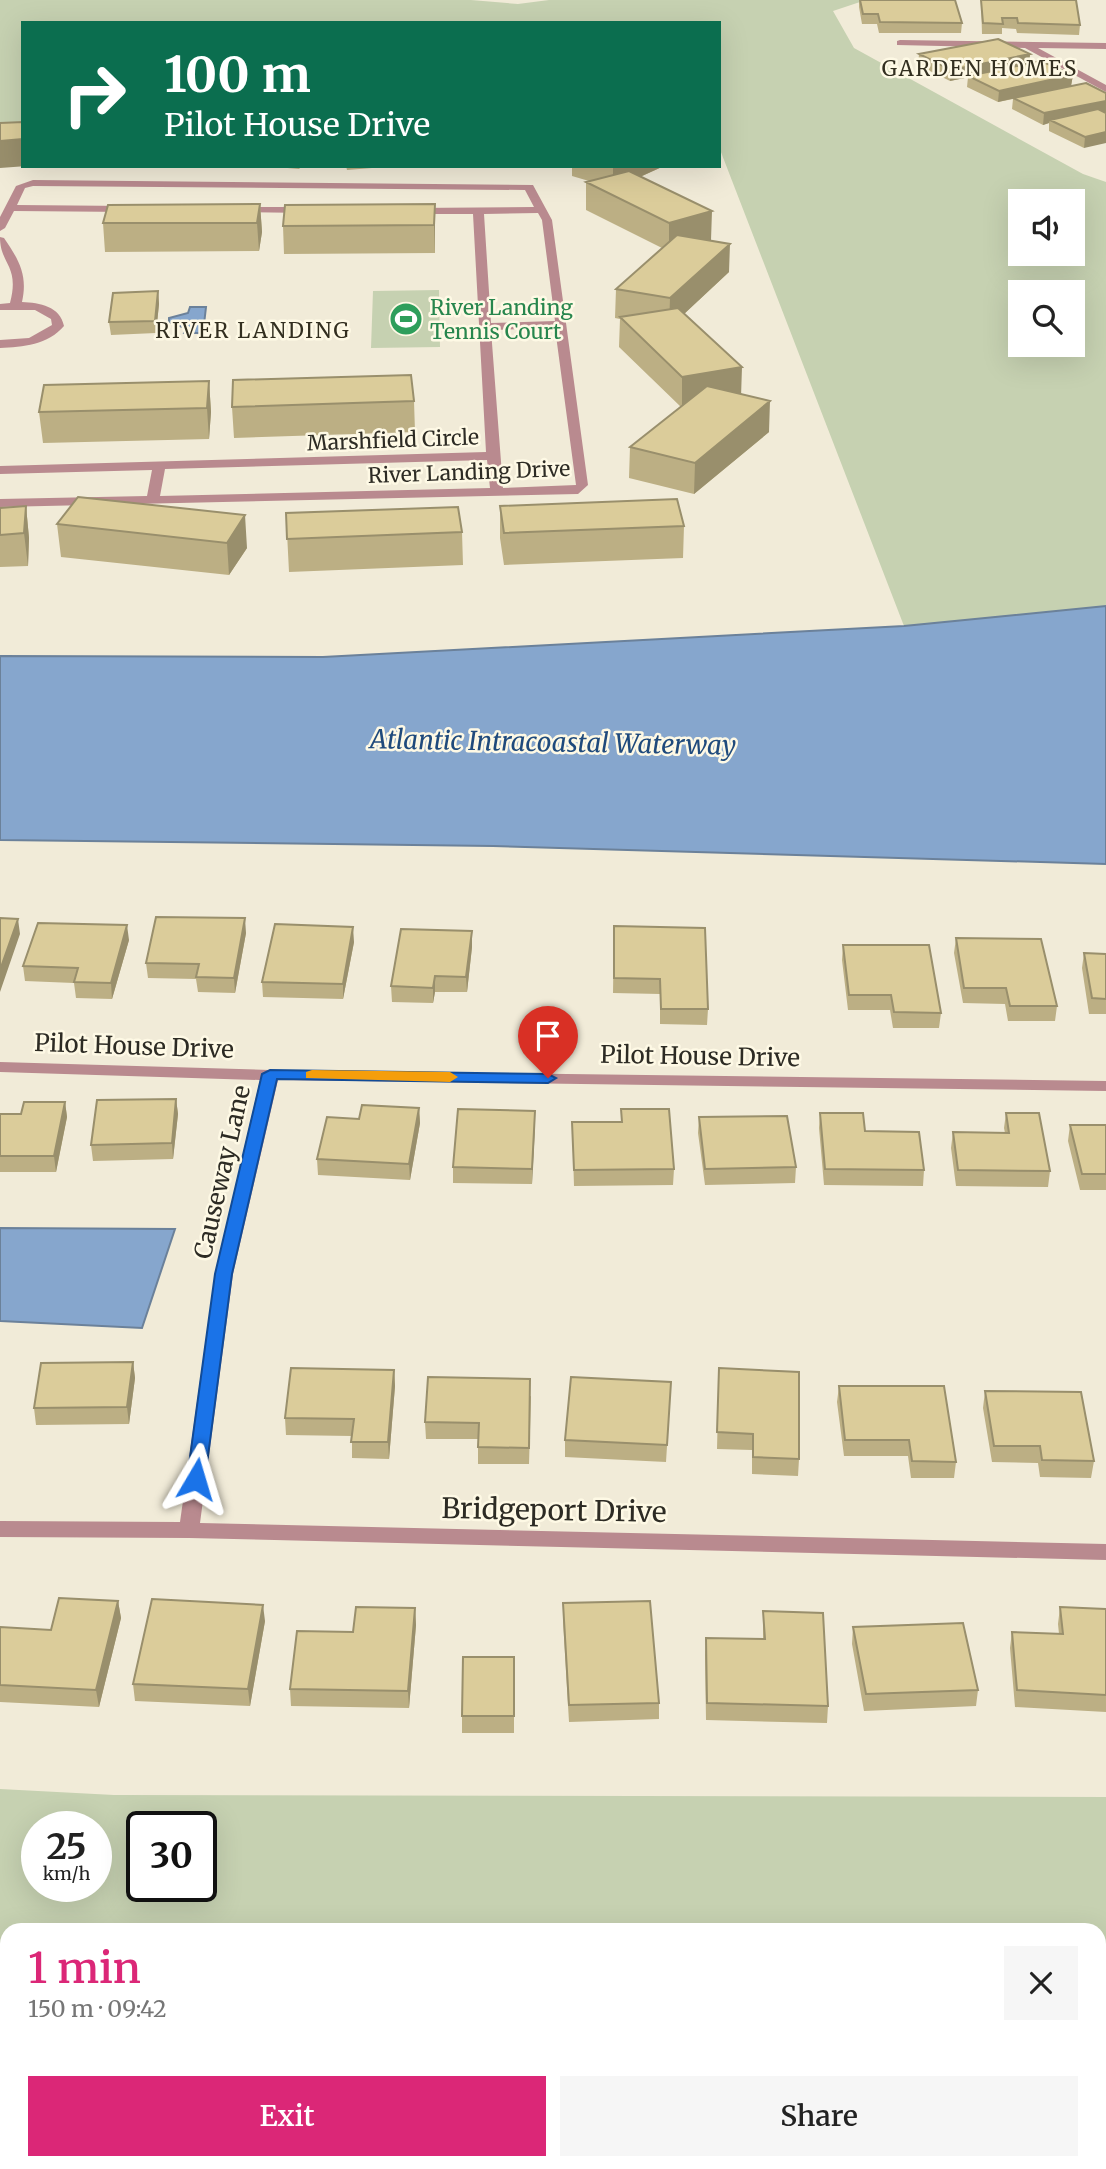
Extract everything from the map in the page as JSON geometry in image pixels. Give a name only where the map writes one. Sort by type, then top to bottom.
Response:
[{"type":"street","points":[[900,43],[1106,46]]},
{"type":"street","points":[[1026,45],[1106,89]]},
{"type":"street","points":[[0,228],[21,186],[33,183],[529,187],[542,209],[396,211]]},
{"type":"street","points":[[10,208],[148,209]]},
{"type":"street","name":"River Landing Drive","points":[[0,503],[578,490],[582,485],[547,220],[542,209]]},
{"type":"street","points":[[230,210],[327,210]]},
{"type":"street","name":"Marshfield Circle","points":[[0,470],[493,456],[478,211]]},
{"type":"street","points":[[0,240],[19,271],[21,282],[15,306]]},
{"type":"street","points":[[0,307],[15,306],[49,312],[56,316],[58,326],[35,340],[3,347]]},
{"type":"street","points":[[485,327],[561,324]]},
{"type":"street","points":[[493,456],[497,492]]},
{"type":"street","points":[[153,500],[159,466]]},
{"type":"street","name":"Pilot House Drive","points":[[0,1067],[270,1074],[1106,1086]]},
{"type":"street","name":"Causeway Lane","points":[[189,1530],[224,1274],[270,1074]]},
{"type":"street","name":"Bridgeport Drive","points":[[0,1529],[189,1530],[1106,1552]]},
{"type":"green space","points":[[0,0],[471,0],[518,4],[549,0],[866,0],[833,11],[854,48],[1083,174],[1106,182],[1106,606],[904,626],[721,152],[721,21],[21,21],[21,125],[0,125]]},
{"type":"green space","name":"River Landing Tennis Court","points":[[439,290],[440,347],[371,348],[373,291]]},
{"type":"green space","points":[[0,1789],[114,1795],[1106,1797],[1106,1923],[0,1923]]},
{"type":"water","points":[[190,307],[206,307],[203,333],[184,333],[185,328],[169,322],[169,318],[188,313]]},
{"type":"water","name":"Atlantic Intracoastal Waterway","points":[[1106,606],[1106,864],[493,846],[0,840],[0,656],[323,657],[904,626]]},
{"type":"water","points":[[0,1228],[175,1229],[142,1328],[0,1321]]},
{"type":"building","points":[[860,0],[955,0],[962,23],[880,22],[878,14],[863,14]]},
{"type":"building","points":[[981,0],[1076,0],[1080,25],[1018,23],[1017,18],[1002,18],[1003,24],[983,23]]},
{"type":"building","points":[[998,39],[1030,54],[951,70],[919,54]]},
{"type":"building","points":[[1041,61],[1073,75],[999,91],[968,76]]},
{"type":"building","points":[[1086,83],[1106,93],[1106,101],[1044,113],[1013,98]]},
{"type":"building","points":[[1098,109],[1106,113],[1106,132],[1085,137],[1050,120]]},
{"type":"building","points":[[21,122],[21,139],[0,141],[0,123]]},
{"type":"building","points":[[629,171],[712,211],[669,223],[586,182]]},
{"type":"building","points":[[260,204],[257,223],[103,223],[108,205]]},
{"type":"building","points":[[435,204],[434,225],[283,226],[285,205]]},
{"type":"building","points":[[677,235],[730,244],[670,298],[616,289]]},
{"type":"building","points":[[158,291],[155,321],[109,322],[113,293]]},
{"type":"building","points":[[678,308],[742,367],[682,377],[620,317]]},
{"type":"building","points":[[411,375],[414,401],[232,407],[233,380]]},
{"type":"building","points":[[209,381],[207,408],[39,412],[44,385]]},
{"type":"building","points":[[707,386],[770,401],[695,463],[630,447]]},
{"type":"building","points":[[78,497],[245,515],[227,543],[57,524]]},
{"type":"building","points":[[677,499],[684,526],[504,533],[500,506]]},
{"type":"building","points":[[26,506],[24,533],[0,535],[0,508]]},
{"type":"building","points":[[458,507],[462,532],[287,539],[286,513]]},
{"type":"building","points":[[156,917],[245,918],[234,978],[196,977],[199,964],[146,963]]},
{"type":"building","points":[[0,918],[18,919],[0,970]]},
{"type":"building","points":[[38,923],[127,925],[111,983],[74,982],[78,968],[23,966]]},
{"type":"building","points":[[275,924],[353,927],[343,984],[262,982]]},
{"type":"building","points":[[614,926],[705,928],[708,1009],[661,1009],[660,979],[614,978]]},
{"type":"building","points":[[401,929],[472,931],[466,977],[435,976],[433,988],[391,986]]},
{"type":"building","points":[[956,938],[1041,939],[1057,1006],[1010,1006],[1006,988],[964,988]]},
{"type":"building","points":[[843,945],[929,945],[941,1013],[894,1012],[891,995],[849,995]]},
{"type":"building","points":[[1084,953],[1106,954],[1106,999],[1092,998]]},
{"type":"building","points":[[176,1099],[172,1143],[91,1145],[97,1100]]},
{"type":"building","points":[[24,1102],[65,1102],[54,1156],[0,1156],[0,1114],[21,1114]]},
{"type":"building","points":[[362,1105],[419,1108],[409,1164],[317,1159],[327,1117],[359,1119]]},
{"type":"building","points":[[458,1109],[535,1111],[532,1169],[453,1167]]},
{"type":"building","points":[[621,1109],[669,1109],[674,1169],[574,1170],[572,1122],[622,1122]]},
{"type":"building","points":[[820,1113],[863,1113],[865,1131],[919,1132],[924,1170],[825,1169]]},
{"type":"building","points":[[1006,1113],[1039,1113],[1050,1171],[958,1170],[953,1132],[1009,1133]]},
{"type":"building","points":[[787,1116],[796,1167],[705,1169],[699,1117]]},
{"type":"building","points":[[1070,1125],[1106,1125],[1106,1174],[1082,1174]]},
{"type":"building","points":[[133,1362],[127,1407],[34,1408],[41,1363]]},
{"type":"building","points":[[291,1368],[394,1370],[388,1442],[351,1442],[354,1419],[285,1418]]},
{"type":"building","points":[[719,1368],[799,1372],[799,1459],[753,1457],[753,1434],[717,1432]]},
{"type":"building","points":[[428,1377],[530,1379],[529,1448],[478,1447],[479,1423],[425,1422]]},
{"type":"building","points":[[571,1377],[671,1382],[667,1445],[565,1440]]},
{"type":"building","points":[[839,1386],[944,1386],[956,1462],[912,1461],[909,1440],[845,1440]]},
{"type":"building","points":[[985,1391],[1081,1392],[1094,1461],[1042,1460],[1040,1446],[994,1446]]},
{"type":"building","points":[[59,1598],[118,1601],[96,1690],[0,1685],[0,1627],[51,1630]]},
{"type":"building","points":[[152,1599],[263,1605],[248,1689],[133,1684]]},
{"type":"building","points":[[650,1601],[659,1703],[569,1705],[563,1603]]},
{"type":"building","points":[[356,1607],[415,1608],[408,1691],[290,1689],[297,1631],[353,1632]]},
{"type":"building","points":[[1060,1607],[1106,1609],[1106,1695],[1017,1690],[1012,1632],[1063,1634]]},
{"type":"building","points":[[763,1611],[823,1613],[828,1706],[707,1703],[706,1638],[765,1639]]},
{"type":"building","points":[[963,1623],[978,1690],[866,1694],[853,1627]]},
{"type":"building","points":[[463,1657],[514,1657],[514,1716],[462,1716]]},
{"type":"slow traffic","points":[[312,1075],[450,1077]]},
{"type":"place","name":"River Landing Tennis Court","points":[[406,319]]},
{"type":"district","name":"GARDEN HOMES","points":[[980,68]]},
{"type":"district","name":"RIVER LANDING","points":[[253,330]]},
{"type":"route","points":[[196,1479],[224,1274],[270,1074],[548,1078]]}]
